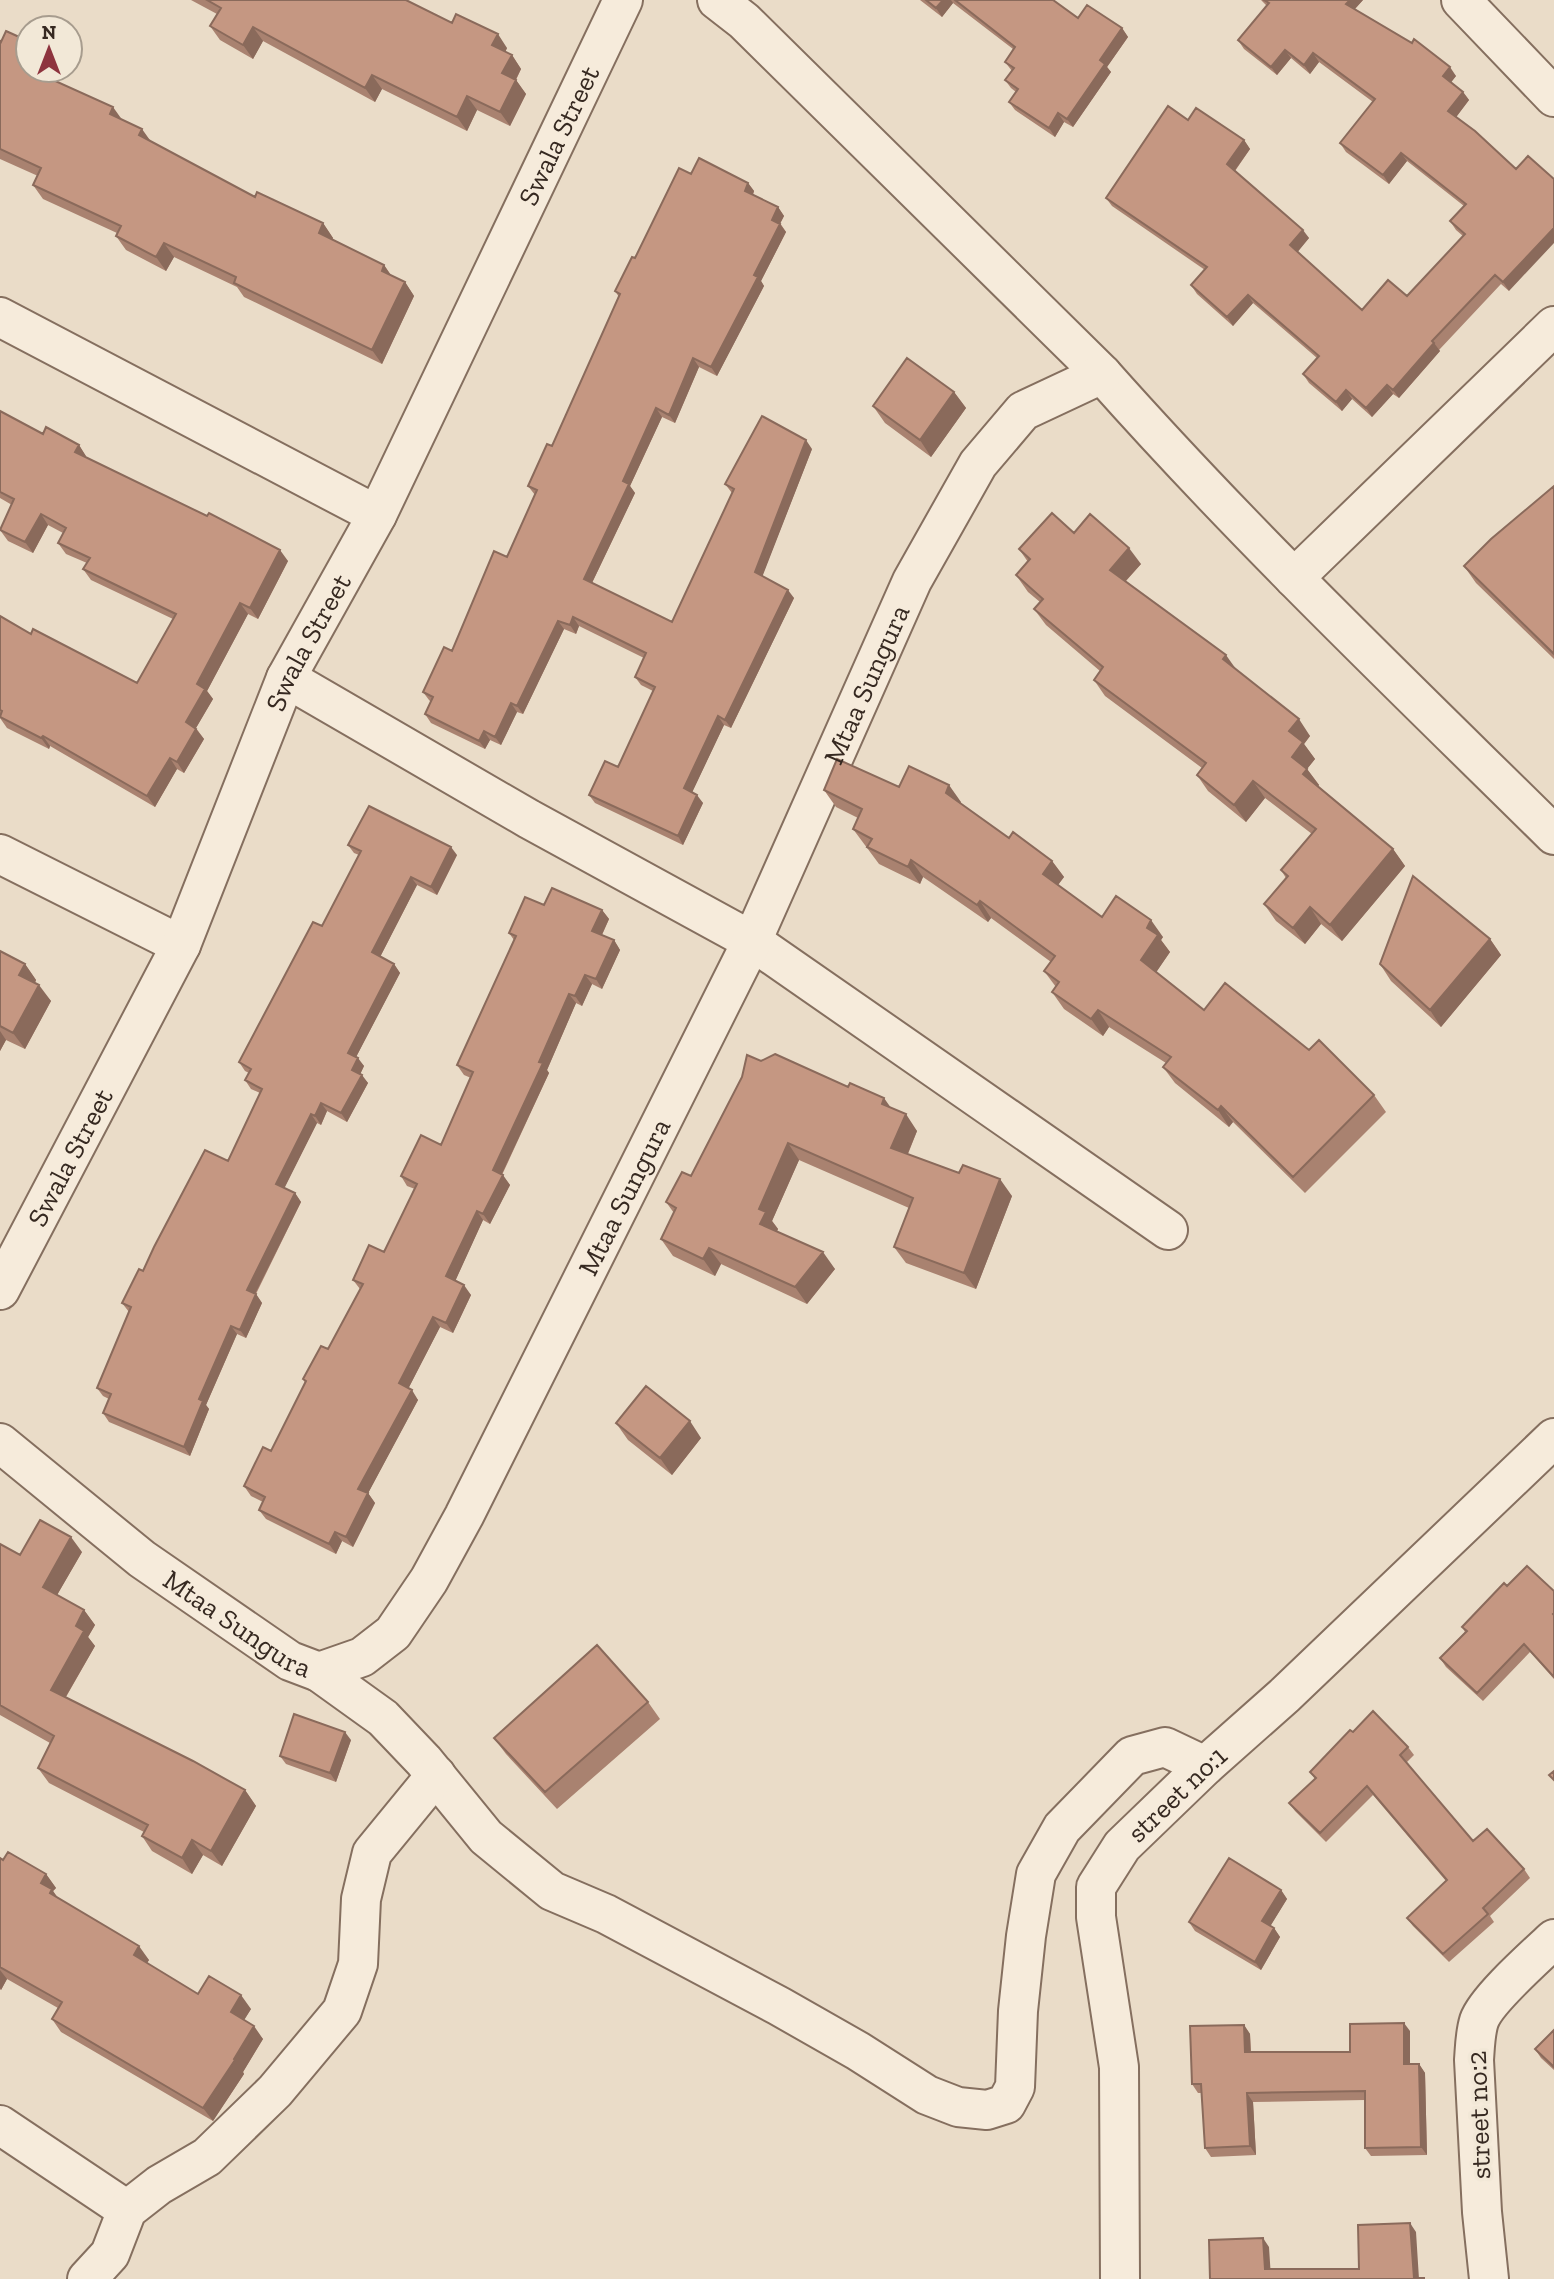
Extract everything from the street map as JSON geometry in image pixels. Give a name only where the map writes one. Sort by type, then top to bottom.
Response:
[{"type":"street","name":"Swala Street","points":[[0,1290],[181,945],[286,678],[377,514],[623,0]]},
{"type":"street","points":[[717,0],[744,21],[1102,374],[1294,579],[1554,835]]},
{"type":"street","points":[[1461,0],[1554,97]]},
{"type":"street","points":[[0,317],[377,514]]},
{"type":"street","points":[[1294,579],[1554,326]]},
{"type":"street","name":"Mtaa Sungura","points":[[0,1443],[142,1559],[290,1661],[318,1672],[362,1657],[393,1633],[429,1580],[464,1516],[752,941],[912,581],[978,464],[1023,411],[1102,374]]},
{"type":"street","points":[[286,678],[529,819],[752,941],[1168,1230]]},
{"type":"street","points":[[0,853],[181,945]]},
{"type":"street","name":"street no:1","points":[[1120,2279],[1119,2067],[1096,1917],[1096,1887],[1122,1846],[1205,1766],[1285,1695],[1554,1438]]},
{"type":"street","points":[[318,1672],[383,1718],[436,1775],[486,1837],[552,1891],[606,1914],[779,2006],[858,2051],[927,2095],[958,2107],[987,2110],[1006,2104],[1015,2087],[1018,2011],[1036,1874],[1062,1828],[1132,1756],[1165,1746],[1205,1766]]},
{"type":"street","points":[[87,2279],[110,2255],[127,2210],[159,2185],[207,2157],[275,2091],[342,2011],[358,1964],[361,1899],[372,1853],[436,1775]]},
{"type":"street","name":"street no:2","points":[[1489,2279],[1482,2212],[1474,2060],[1476,2038],[1480,2019],[1491,2003],[1554,1939]]},
{"type":"street","points":[[0,2125],[127,2210]]},
{"type":"building","points":[[207,0],[406,0],[452,23],[456,14],[498,34],[492,45],[512,55],[502,73],[516,80],[500,112],[467,96],[457,117],[372,75],[365,88],[253,27],[243,45],[210,26],[221,8]]},
{"type":"building","points":[[926,0],[943,0],[936,8]]},
{"type":"building","points":[[955,0],[1053,0],[1078,18],[1087,5],[1122,28],[1100,60],[1105,64],[1067,119],[1058,113],[1049,128],[1009,102],[1018,89],[1005,80],[1014,68],[1005,62],[1015,47]]},
{"type":"building","points":[[1264,0],[1350,0],[1346,4],[1412,43],[1414,39],[1450,67],[1443,76],[1463,92],[1448,111],[1475,131],[1516,169],[1528,156],[1554,179],[1554,228],[1503,282],[1495,275],[1432,341],[1434,343],[1393,390],[1387,385],[1366,408],[1346,390],[1336,402],[1303,374],[1319,356],[1248,295],[1227,317],[1191,285],[1207,267],[1106,198],[1168,106],[1188,120],[1196,108],[1244,140],[1227,164],[1303,230],[1290,245],[1362,310],[1388,280],[1407,296],[1465,234],[1450,221],[1466,204],[1401,153],[1383,175],[1340,143],[1375,99],[1313,53],[1304,65],[1285,50],[1271,67],[1238,40],[1269,3]]},
{"type":"building","points":[[6,31],[14,35],[14,84],[62,84],[113,107],[110,114],[142,129],[139,135],[255,197],[257,192],[323,223],[319,233],[384,265],[382,271],[405,282],[372,350],[234,283],[236,277],[164,243],[156,257],[116,236],[121,226],[33,185],[41,168],[0,149],[1,42]]},
{"type":"building","points":[[699,158],[748,183],[745,191],[778,207],[772,220],[780,224],[754,275],[758,277],[711,367],[693,358],[669,415],[656,408],[623,481],[629,484],[584,579],[672,622],[734,489],[725,484],[762,416],[806,440],[755,572],[788,590],[725,720],[718,716],[684,788],[697,795],[678,836],[589,795],[605,761],[618,767],[655,687],[635,677],[646,653],[573,617],[570,625],[558,621],[517,706],[511,703],[495,737],[484,731],[479,741],[425,714],[433,697],[423,692],[444,647],[452,651],[494,551],[507,557],[537,490],[528,486],[547,444],[552,446],[620,294],[615,291],[632,257],[635,258],[679,168],[691,174]]},
{"type":"building","points":[[907,358],[954,392],[920,440],[873,406]]},
{"type":"building","points":[[0,411],[43,434],[46,427],[79,445],[75,452],[207,516],[209,513],[280,550],[250,608],[240,603],[197,684],[205,689],[186,722],[196,729],[177,762],[170,758],[147,796],[43,736],[41,738],[0,717],[0,616],[31,634],[33,629],[137,683],[176,614],[83,569],[90,558],[58,543],[66,528],[41,514],[25,542],[0,530],[14,499],[0,492]]},
{"type":"building","points":[[1554,486],[1554,654],[1464,566],[1491,539]]},
{"type":"building","points":[[1052,513],[1074,533],[1090,514],[1129,548],[1110,570],[1226,655],[1223,659],[1299,719],[1289,731],[1303,742],[1292,757],[1307,769],[1303,774],[1393,849],[1330,925],[1310,907],[1293,928],[1264,904],[1288,876],[1281,870],[1316,829],[1253,781],[1234,805],[1197,775],[1206,763],[1094,680],[1103,667],[1034,609],[1043,599],[1016,575],[1030,559],[1019,549]]},
{"type":"building","points":[[837,759],[899,787],[909,766],[949,785],[946,793],[1009,838],[1013,832],[1052,861],[1043,874],[1102,917],[1116,896],[1151,920],[1147,928],[1158,935],[1141,960],[1204,1010],[1225,983],[1309,1050],[1319,1040],[1374,1095],[1293,1177],[1221,1106],[1218,1110],[1163,1067],[1171,1057],[1098,1010],[1091,1019],[1052,992],[1059,982],[1044,971],[1055,956],[980,901],[977,905],[911,860],[908,867],[867,847],[872,839],[853,829],[862,809],[824,790]]},
{"type":"building","points":[[369,806],[451,847],[431,887],[411,877],[372,952],[394,964],[348,1053],[358,1058],[352,1070],[362,1075],[341,1113],[321,1103],[315,1116],[311,1114],[276,1184],[295,1193],[247,1290],[256,1294],[240,1330],[231,1326],[199,1399],[203,1401],[184,1447],[103,1413],[111,1394],[97,1388],[131,1307],[122,1303],[139,1269],[143,1271],[205,1150],[228,1161],[262,1089],[245,1080],[251,1069],[239,1062],[313,922],[322,926],[361,851],[348,845]]},
{"type":"building","points":[[1413,876],[1490,939],[1430,1010],[1380,964]]},
{"type":"building","points":[[552,888],[602,910],[592,931],[614,940],[596,979],[585,975],[575,996],[569,994],[539,1062],[543,1063],[493,1170],[503,1175],[483,1214],[477,1211],[446,1276],[464,1285],[446,1323],[433,1317],[399,1383],[412,1390],[358,1489],[368,1493],[346,1537],[335,1532],[329,1544],[259,1510],[265,1497],[244,1486],[263,1447],[271,1451],[321,1346],[328,1349],[363,1284],[353,1280],[369,1245],[384,1252],[417,1184],[401,1176],[421,1135],[441,1145],[473,1072],[457,1065],[516,936],[509,933],[525,897],[544,905]]},
{"type":"building","points":[[0,951],[25,964],[19,975],[39,985],[13,1033],[0,1026]]},
{"type":"building","points":[[775,1054],[848,1087],[850,1083],[884,1098],[882,1104],[906,1114],[891,1148],[959,1173],[963,1165],[1000,1179],[964,1273],[894,1247],[913,1198],[788,1143],[759,1209],[766,1212],[760,1224],[823,1252],[795,1287],[709,1248],[703,1259],[661,1239],[676,1208],[666,1202],[682,1172],[691,1176],[742,1077],[747,1055],[761,1061]]},
{"type":"building","points":[[646,1386],[690,1421],[660,1458],[616,1423]]},
{"type":"building","points":[[40,1520],[71,1537],[43,1587],[84,1610],[76,1626],[84,1631],[51,1690],[245,1790],[211,1851],[192,1840],[182,1858],[142,1836],[148,1825],[38,1768],[54,1736],[0,1705],[0,1544],[20,1555]]},
{"type":"building","points":[[1527,1566],[1554,1591],[1554,1677],[1524,1644],[1477,1693],[1440,1658],[1467,1631],[1462,1627],[1504,1583],[1507,1586]]},
{"type":"building","points":[[597,1645],[648,1702],[545,1792],[494,1738]]},
{"type":"building","points":[[1373,1711],[1408,1747],[1400,1755],[1473,1841],[1487,1829],[1524,1869],[1483,1908],[1488,1914],[1443,1954],[1407,1918],[1447,1880],[1367,1786],[1320,1833],[1289,1803],[1316,1778],[1310,1772],[1350,1730],[1353,1732]]},
{"type":"building","points":[[294,1714],[345,1732],[330,1773],[280,1756]]},
{"type":"building","points":[[8,1852],[46,1874],[41,1883],[52,1889],[50,1893],[139,1946],[134,1955],[198,1994],[209,1976],[241,1995],[231,2012],[254,2026],[203,2108],[52,2019],[62,2002],[0,1967],[0,1858],[3,1860]]},
{"type":"building","points":[[1229,1858],[1281,1890],[1262,1921],[1274,1928],[1255,1962],[1189,1922]]},
{"type":"building","points":[[1404,2023],[1404,2064],[1419,2064],[1421,2147],[1365,2148],[1365,2091],[1247,2093],[1250,2146],[1205,2148],[1201,2084],[1192,2084],[1190,2026],[1244,2025],[1245,2052],[1350,2052],[1350,2024]]},
{"type":"building","points":[[1554,2030],[1554,2067],[1535,2049]]},
{"type":"building","points":[[1410,2223],[1414,2278],[1424,2279],[1210,2279],[1209,2240],[1263,2238],[1265,2269],[1359,2269],[1358,2225]]}]
